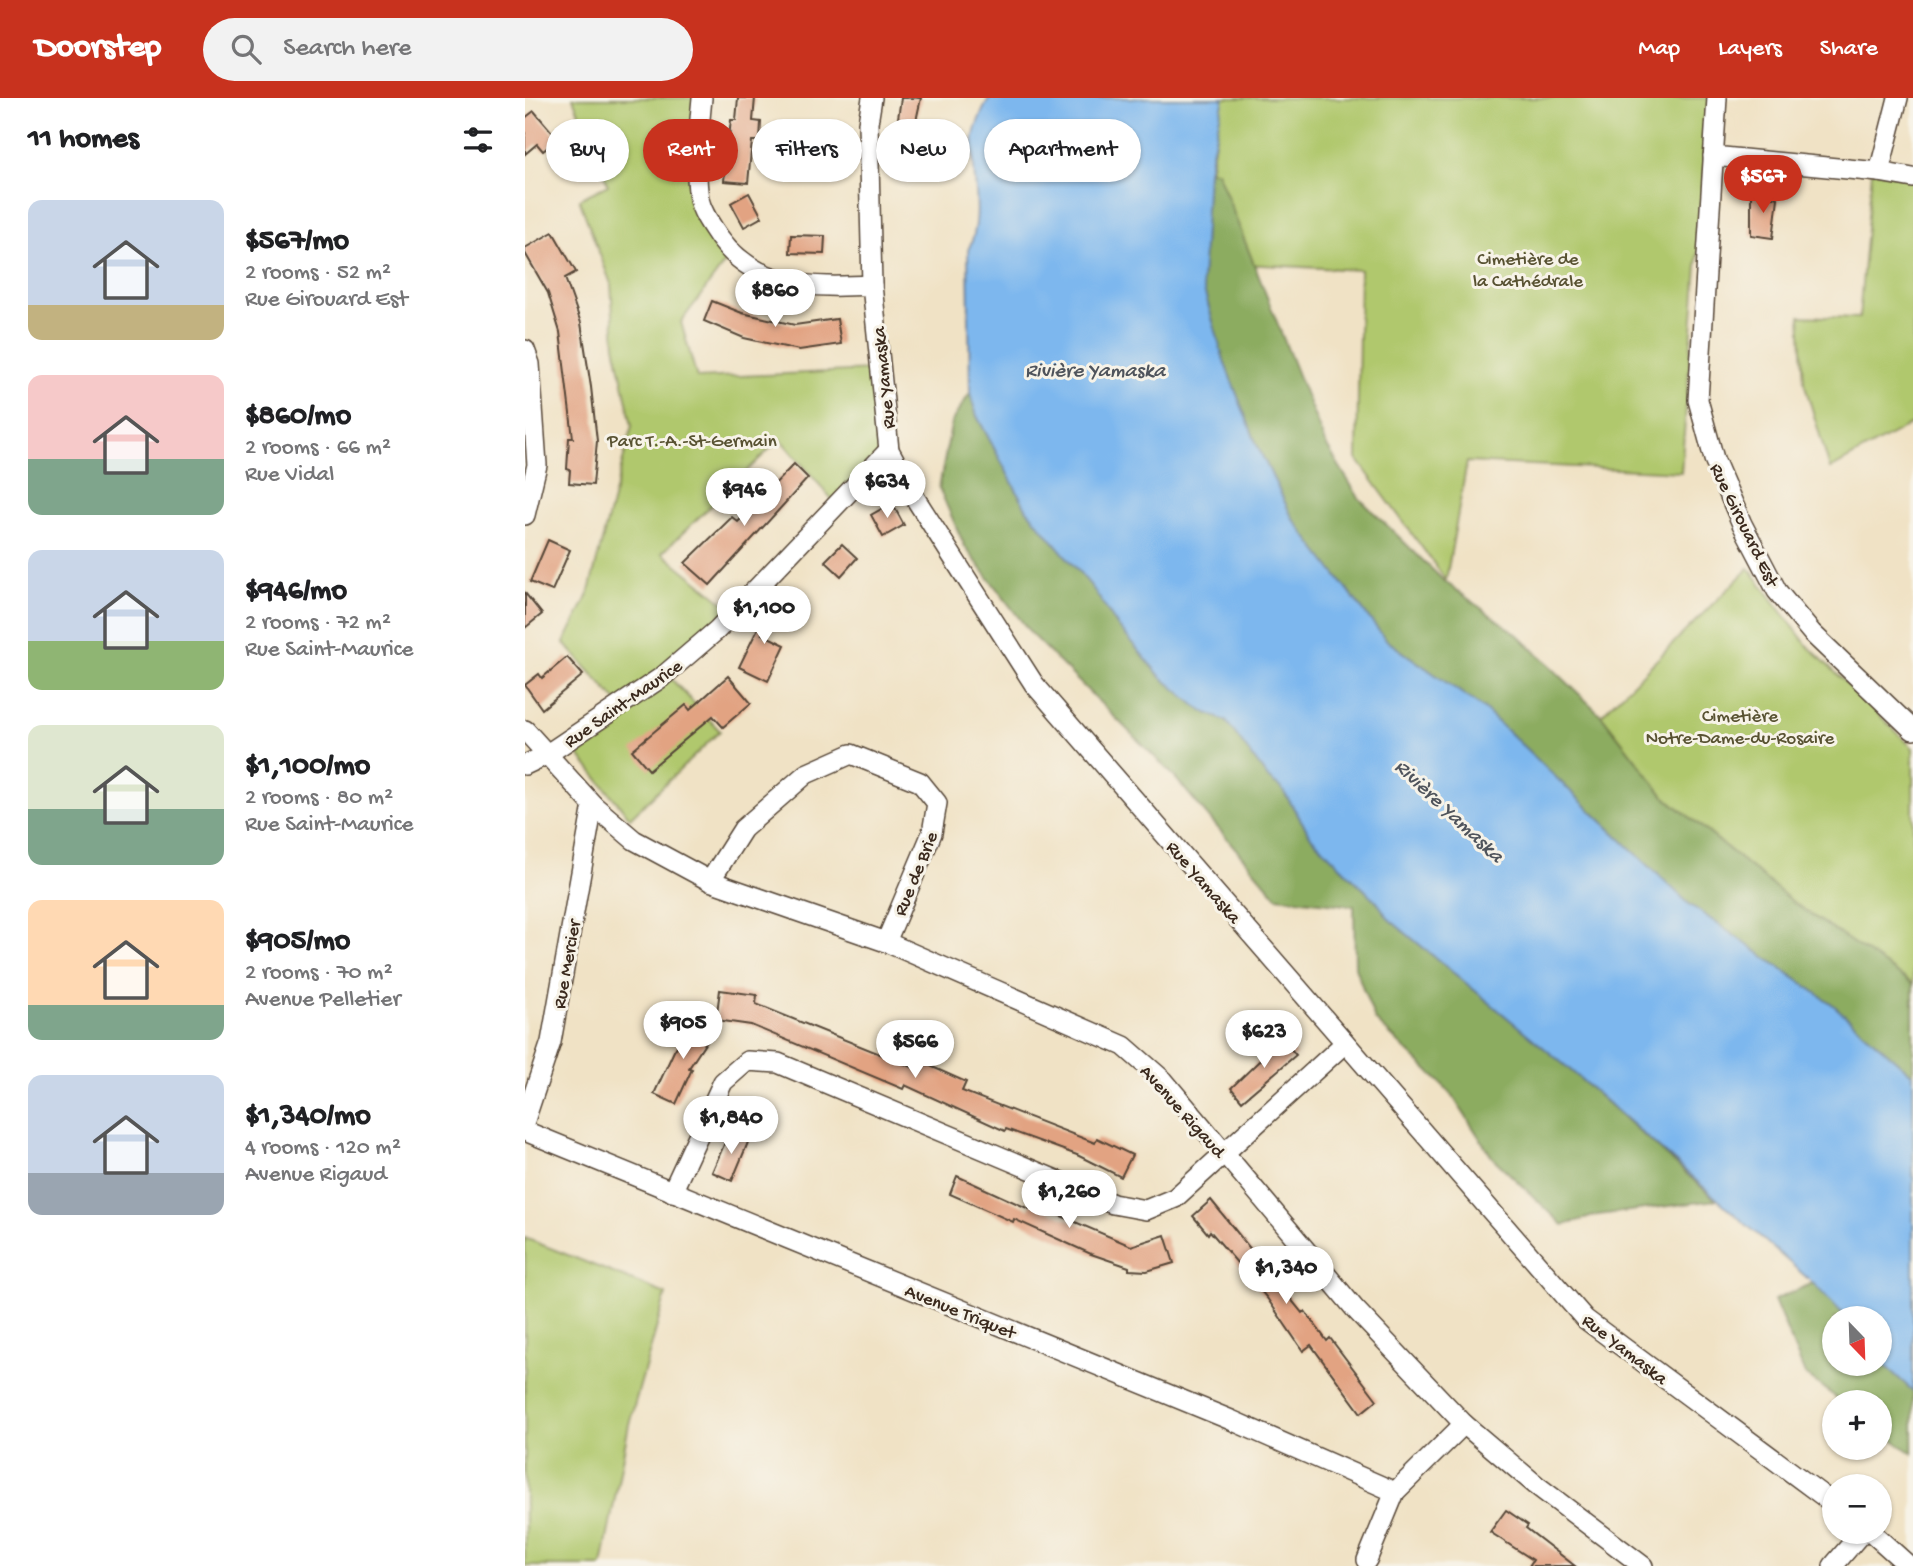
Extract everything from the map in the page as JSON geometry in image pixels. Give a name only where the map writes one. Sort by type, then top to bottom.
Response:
[{"type":"street","points":[[702,98],[697,154],[699,201],[707,221],[733,257],[769,279],[830,287],[872,285]]},
{"type":"street","name":"Rue Yamaska","points":[[872,98],[867,123],[872,285],[889,450],[915,498],[1034,684],[1585,1319],[1822,1495]]},
{"type":"street","name":"Rue Girouard Est","points":[[1717,98],[1698,400],[1714,459],[1742,524],[1777,591],[1812,633],[1911,725]]},
{"type":"street","points":[[1879,172],[1898,98]]},
{"type":"street","points":[[1713,156],[1879,172],[1913,178]]},
{"type":"street","points":[[525,515],[537,465],[527,360]]},
{"type":"street","name":"Rue Saint-Maurice","points":[[525,765],[546,755],[662,677],[717,630],[889,450]]},
{"type":"street","name":"Avenue Rigaud","points":[[525,730],[593,805],[634,840],[710,881],[886,942],[1125,1046],[1164,1081],[1355,1309],[1464,1424],[1537,1485],[1643,1566]]},
{"type":"street","name":"Rue de Brie","points":[[710,881],[743,829],[806,774],[851,754],[920,782],[937,803],[932,832],[886,942]]},
{"type":"street","name":"Rue Mercier","points":[[525,1120],[551,1042],[593,805]]},
{"type":"street","points":[[672,1192],[723,1082],[747,1062],[778,1063],[1114,1204],[1146,1210],[1175,1198],[1225,1156],[1345,1043]]},
{"type":"street","name":"Avenue Triquet","points":[[525,1131],[1218,1415],[1395,1492]]},
{"type":"street","points":[[1367,1560],[1395,1492],[1464,1424]]},
{"type":"street","points":[[1833,1566],[1852,1544]]},
{"type":"street","points":[[1884,1544],[1909,1566]]},
{"type":"green space","name":"Parc T.-A.-St-Germain","points":[[573,98],[700,98],[698,119],[643,119],[643,182],[692,182],[726,261],[681,322],[697,378],[871,370],[889,450],[837,505],[780,439],[662,553],[733,610],[664,671],[720,731],[630,818],[571,746],[622,707],[564,643],[588,595],[632,426],[615,345],[611,284],[579,199],[608,185],[607,182],[629,182],[629,119],[581,119]]},
{"type":"green space","name":"Cimetière de la Cathédrale","points":[[1222,98],[1710,98],[1681,472],[1467,462],[1446,580],[1357,459],[1360,270],[1205,262],[1206,197]]},
{"type":"green space","points":[[1208,171],[1217,171],[1325,443],[1359,498],[1444,581],[1518,635],[1601,715],[1664,796],[1794,903],[1913,984],[1913,1075],[1832,1004],[1689,904],[1484,709],[1386,640],[1293,519],[1257,445],[1225,364],[1202,283]]},
{"type":"green space","points":[[1872,171],[1913,178],[1913,423],[1830,469],[1804,382],[1800,316],[1859,318]]},
{"type":"green space","points":[[970,393],[977,416],[1027,510],[1092,587],[1117,625],[1160,676],[1202,711],[1226,721],[1269,779],[1282,789],[1312,838],[1377,902],[1390,920],[1567,1067],[1716,1200],[1598,1215],[1563,1225],[1492,1157],[1450,1092],[1375,1020],[1355,967],[1354,906],[1277,897],[1172,774],[1033,636],[965,547],[939,488],[952,421]]},
{"type":"green space","name":"Cimetière Notre-Dame-du-Rosaire","points":[[1749,568],[1807,645],[1913,748],[1913,984],[1794,903],[1664,796],[1601,715]]},
{"type":"green space","points":[[525,1238],[666,1294],[629,1424],[602,1566],[525,1566]]},
{"type":"green space","points":[[1813,1283],[1835,1306],[1822,1306],[1822,1376],[1892,1376],[1892,1372],[1913,1391],[1913,1454],[1892,1439],[1892,1390],[1826,1390],[1805,1374],[1774,1300]]},
{"type":"water","name":"Rivière Yamaska","points":[[989,98],[1224,98],[1208,171],[1202,283],[1225,364],[1257,445],[1293,519],[1386,640],[1484,709],[1689,904],[1832,1004],[1913,1075],[1913,1391],[1892,1372],[1892,1306],[1835,1306],[1813,1283],[1567,1067],[1390,920],[1377,902],[1312,838],[1282,789],[1269,779],[1226,721],[1202,711],[1160,676],[1117,625],[1092,587],[1027,510],[977,416],[970,393],[968,250],[977,212],[973,139]]},
{"type":"building","points":[[738,98],[755,98],[748,183],[736,182]]},
{"type":"building","points":[[901,98],[921,98],[916,119],[898,119]]},
{"type":"building","points":[[534,111],[546,125],[546,149],[543,151],[537,144],[525,154],[525,118]]},
{"type":"building","points":[[749,193],[762,217],[744,227],[731,203]]},
{"type":"building","points":[[1751,193],[1778,198],[1773,238],[1751,235]]},
{"type":"building","points":[[553,232],[576,272],[565,278],[581,323],[591,387],[597,441],[593,485],[569,483],[569,438],[573,438],[560,332],[548,293],[525,253],[525,248]]},
{"type":"building","points":[[791,235],[825,236],[824,254],[790,253]]},
{"type":"building","points":[[712,301],[742,313],[795,325],[837,319],[841,344],[799,350],[744,338],[704,321]]},
{"type":"building","points":[[794,464],[808,478],[710,585],[685,563],[732,517],[738,522]]},
{"type":"building","points":[[892,503],[904,525],[883,537],[871,515]]},
{"type":"building","points":[[548,540],[570,550],[552,591],[530,582]]},
{"type":"building","points":[[842,544],[857,558],[841,576],[825,561]]},
{"type":"building","points":[[525,593],[542,614],[525,628]]},
{"type":"building","points":[[774,601],[785,612],[762,634],[785,645],[768,681],[739,667],[761,622],[757,618]]},
{"type":"building","points":[[567,657],[583,675],[542,709],[525,685],[539,674],[542,678]]},
{"type":"building","points":[[728,676],[751,703],[723,727],[713,716],[649,770],[632,750],[686,705],[690,710]]},
{"type":"building","points":[[720,990],[757,995],[756,1004],[922,1071],[926,1064],[966,1082],[962,1091],[1095,1143],[1097,1138],[1132,1155],[1121,1177],[1077,1155],[1006,1129],[1005,1131],[905,1085],[903,1089],[751,1025],[716,1020]]},
{"type":"building","points":[[695,1018],[714,1030],[689,1068],[692,1069],[676,1104],[654,1094],[674,1051]]},
{"type":"building","points":[[1282,1039],[1296,1055],[1242,1101],[1231,1088]]},
{"type":"building","points":[[730,1131],[749,1140],[732,1181],[712,1172]]},
{"type":"building","points":[[957,1176],[1029,1209],[1031,1203],[1131,1246],[1165,1235],[1174,1263],[1147,1271],[1129,1270],[1129,1267],[1091,1254],[950,1194]]},
{"type":"building","points":[[1211,1200],[1302,1313],[1305,1311],[1327,1341],[1330,1338],[1377,1400],[1361,1413],[1311,1345],[1303,1351],[1267,1298],[1210,1231],[1208,1234],[1193,1216]]},
{"type":"building","points":[[1506,1510],[1528,1525],[1526,1528],[1575,1566],[1529,1566],[1533,1560],[1490,1532]]}]
